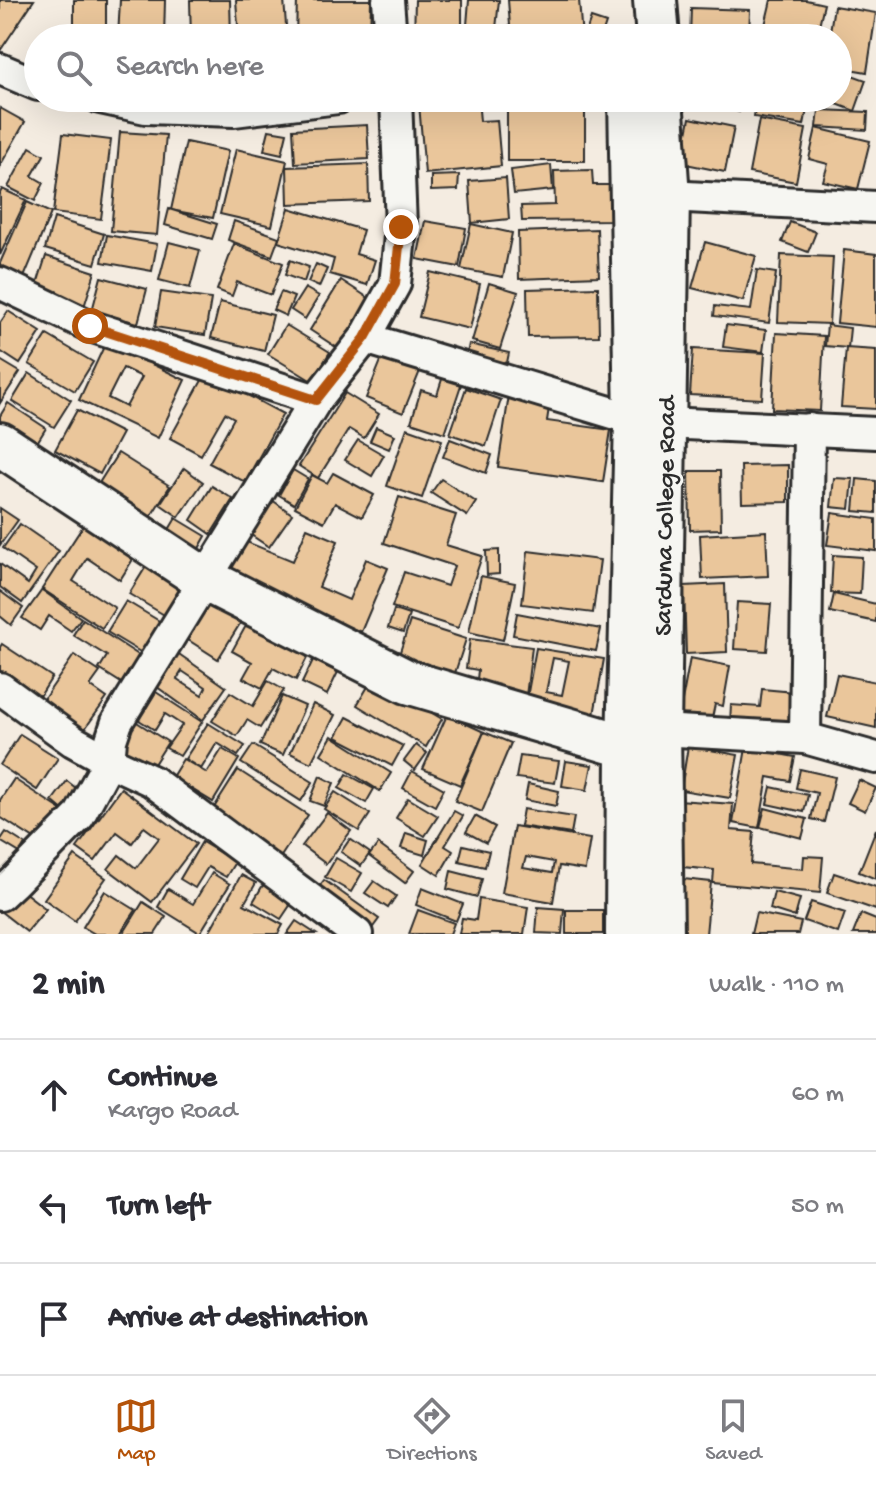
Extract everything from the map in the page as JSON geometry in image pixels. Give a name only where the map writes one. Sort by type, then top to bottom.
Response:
[{"type":"street","points":[[388,0],[390,24]]},
{"type":"street","points":[[0,69],[24,79]]},
{"type":"street","points":[[0,895],[79,816],[109,761],[117,722],[316,400],[365,338],[395,284],[401,227],[397,112]]},
{"type":"street","name":"Sarduna College Road","points":[[631,112],[651,421]]},
{"type":"street","name":"Sarduna College Road","points":[[627,934],[644,739],[651,421],[668,196],[662,112]]},
{"type":"street","points":[[668,196],[876,207]]},
{"type":"street","points":[[0,283],[90,326],[316,400]]},
{"type":"street","points":[[365,338],[651,421],[876,433]]},
{"type":"street","points":[[805,738],[809,429]]},
{"type":"street","points":[[0,444],[204,579],[408,682],[644,739],[805,738],[876,758]]},
{"type":"street","points":[[0,688],[73,741],[152,781],[357,934]]},
{"type":"street","name":"Sarduna College Road","points":[[644,739],[662,934]]},
{"type":"building","points":[[0,0],[34,0],[0,51]]},
{"type":"building","points":[[74,0],[106,0],[106,24],[74,24]]},
{"type":"building","points":[[120,0],[165,0],[164,24],[119,24]]},
{"type":"building","points":[[190,0],[230,0],[231,24],[191,24]]},
{"type":"building","points":[[236,0],[284,0],[286,24],[238,24]]},
{"type":"building","points":[[297,0],[371,0],[370,24],[296,24]]},
{"type":"building","points":[[415,0],[462,0],[462,24],[414,24]]},
{"type":"building","points":[[469,0],[499,0],[496,24],[467,24]]},
{"type":"building","points":[[508,0],[579,0],[581,24],[510,24]]},
{"type":"building","points":[[771,0],[806,0],[824,4],[819,24],[765,24]]},
{"type":"building","points":[[834,6],[876,13],[867,72],[852,69],[852,24],[831,24]]},
{"type":"building","points":[[691,8],[750,10],[750,24],[690,24]]},
{"type":"building","points":[[591,18],[606,23],[606,24],[589,24]]},
{"type":"building","points":[[852,75],[866,80],[855,111],[852,110]]},
{"type":"building","points":[[0,108],[25,122],[0,166]]},
{"type":"building","points":[[420,112],[479,112],[480,121],[497,120],[501,166],[425,174]]},
{"type":"building","points":[[507,112],[585,112],[585,161],[507,161]]},
{"type":"building","points":[[755,112],[806,112],[804,125],[754,117]]},
{"type":"building","points":[[819,112],[868,112],[867,130],[817,127]]},
{"type":"building","points":[[690,118],[734,127],[725,172],[681,163]]},
{"type":"building","points":[[759,120],[806,129],[796,182],[749,173]]},
{"type":"building","points":[[367,125],[369,159],[295,163],[293,129]]},
{"type":"building","points":[[816,128],[870,141],[858,189],[823,181],[828,164],[809,159]]},
{"type":"building","points":[[269,130],[287,133],[282,154],[264,150]]},
{"type":"building","points":[[120,132],[166,135],[157,235],[111,231]]},
{"type":"building","points":[[63,134],[111,140],[101,219],[53,213]]},
{"type":"building","points":[[186,142],[228,151],[213,218],[171,210]]},
{"type":"building","points":[[30,147],[44,155],[32,176],[44,183],[35,201],[8,187]]},
{"type":"building","points":[[236,149],[287,161],[272,226],[220,214]]},
{"type":"building","points":[[368,164],[369,201],[288,204],[287,167]]},
{"type":"building","points":[[551,165],[553,190],[514,194],[511,170]]},
{"type":"building","points":[[592,170],[593,185],[610,185],[611,220],[522,221],[521,206],[555,205],[554,171]]},
{"type":"building","points":[[459,175],[458,190],[431,191],[431,176]]},
{"type":"building","points":[[506,178],[509,219],[472,223],[469,181]]},
{"type":"building","points":[[2,189],[26,200],[0,255],[0,193]]},
{"type":"building","points":[[27,202],[51,213],[20,287],[0,278],[0,263]]},
{"type":"building","points":[[289,208],[363,230],[356,254],[375,260],[367,285],[330,274],[334,259],[278,242]]},
{"type":"building","points":[[169,209],[217,224],[212,239],[165,225]]},
{"type":"building","points":[[54,218],[104,234],[95,264],[45,249]]},
{"type":"building","points":[[234,221],[279,237],[272,256],[228,240]]},
{"type":"building","points":[[425,221],[466,228],[459,267],[417,259]]},
{"type":"building","points":[[790,222],[816,232],[808,252],[782,242]]},
{"type":"building","points":[[471,224],[512,233],[503,277],[461,269]]},
{"type":"building","points":[[597,229],[599,276],[519,279],[518,232]]},
{"type":"building","points":[[107,235],[157,244],[152,271],[102,262]]},
{"type":"building","points":[[169,242],[200,250],[190,288],[159,280]]},
{"type":"building","points":[[705,242],[756,256],[743,301],[692,288]]},
{"type":"building","points":[[234,244],[283,263],[271,295],[237,282],[232,296],[217,290]]},
{"type":"building","points":[[844,250],[876,254],[876,327],[837,323]]},
{"type":"building","points":[[781,255],[833,257],[829,324],[778,322]]},
{"type":"building","points":[[46,256],[95,272],[83,310],[34,294]]},
{"type":"building","points":[[290,260],[309,267],[304,282],[285,275]]},
{"type":"building","points":[[316,264],[327,269],[319,287],[308,282]]},
{"type":"building","points":[[757,270],[776,273],[769,323],[714,316],[715,306],[751,310]]},
{"type":"building","points":[[430,272],[480,284],[470,329],[419,317]]},
{"type":"building","points":[[101,277],[147,289],[138,323],[92,311]]},
{"type":"building","points":[[341,280],[370,299],[339,349],[310,330]]},
{"type":"building","points":[[489,283],[518,292],[500,349],[472,341]]},
{"type":"building","points":[[598,287],[599,336],[528,337],[527,289]]},
{"type":"building","points":[[305,288],[319,296],[305,319],[291,310]]},
{"type":"building","points":[[161,292],[211,299],[205,335],[155,327]]},
{"type":"building","points":[[281,292],[294,297],[286,316],[273,310]]},
{"type":"building","points":[[220,302],[273,315],[264,351],[211,338]]},
{"type":"building","points":[[8,311],[41,332],[20,364],[0,351],[0,323]]},
{"type":"building","points":[[286,325],[330,352],[312,381],[268,354]]},
{"type":"building","points":[[726,325],[766,330],[763,352],[723,347]]},
{"type":"building","points":[[827,325],[850,328],[848,348],[825,346]]},
{"type":"building","points":[[776,333],[824,336],[820,411],[772,409]]},
{"type":"building","points":[[47,335],[93,362],[75,391],[29,364]]},
{"type":"building","points":[[106,342],[185,380],[158,438],[79,400]],"holes":[[[123,368],[142,377],[126,407],[108,398]]]},
{"type":"building","points":[[469,344],[509,353],[505,372],[465,363]]},
{"type":"building","points":[[846,348],[876,350],[876,409],[841,407]]},
{"type":"building","points":[[693,349],[765,353],[762,399],[690,395]]},
{"type":"building","points":[[385,351],[422,366],[403,413],[366,398]]},
{"type":"building","points":[[0,360],[20,372],[0,403]]},
{"type":"building","points":[[29,373],[71,400],[54,427],[12,401]]},
{"type":"building","points":[[206,373],[283,414],[245,482],[209,463],[234,418],[225,413],[201,455],[170,438]]},
{"type":"building","points":[[443,376],[462,382],[445,433],[411,422],[421,390],[437,395]]},
{"type":"building","points":[[466,388],[501,400],[486,446],[450,434]]},
{"type":"building","points":[[345,393],[379,414],[364,438],[349,429],[318,478],[299,466]]},
{"type":"building","points":[[509,395],[550,401],[547,421],[611,430],[603,482],[498,467]]},
{"type":"building","points":[[8,403],[46,428],[33,449],[0,428],[0,416]]},
{"type":"building","points":[[77,410],[122,433],[100,474],[55,450]]},
{"type":"building","points":[[376,427],[395,435],[389,449],[370,441]]},
{"type":"building","points":[[407,428],[442,440],[422,498],[387,486]]},
{"type":"building","points":[[450,439],[492,455],[486,473],[443,457]]},
{"type":"building","points":[[358,440],[384,455],[372,476],[345,460]]},
{"type":"building","points":[[118,453],[170,486],[146,524],[94,491]]},
{"type":"building","points":[[788,465],[788,502],[742,503],[741,466]]},
{"type":"building","points":[[184,468],[203,482],[179,517],[160,504]]},
{"type":"building","points":[[293,470],[308,479],[294,504],[279,495]]},
{"type":"building","points":[[689,471],[720,471],[721,529],[690,530]]},
{"type":"building","points":[[333,473],[374,495],[362,517],[335,503],[324,522],[295,507],[312,475],[327,483]]},
{"type":"building","points":[[834,478],[853,479],[850,509],[831,507]]},
{"type":"building","points":[[441,479],[476,502],[467,516],[431,493]]},
{"type":"building","points":[[857,479],[876,481],[876,513],[854,511]]},
{"type":"building","points":[[212,486],[233,499],[211,534],[191,520]]},
{"type":"building","points":[[399,497],[456,515],[446,545],[482,556],[458,628],[392,607],[404,572],[447,586],[454,566],[384,543]]},
{"type":"building","points":[[272,500],[292,514],[269,547],[248,533]]},
{"type":"building","points":[[0,508],[18,520],[0,545]]},
{"type":"building","points":[[832,513],[876,519],[876,551],[827,545]]},
{"type":"building","points":[[176,518],[206,536],[197,552],[167,533]]},
{"type":"building","points":[[85,523],[135,556],[120,580],[87,558],[73,581],[115,608],[102,628],[42,589]]},
{"type":"building","points":[[20,524],[59,551],[22,603],[0,587],[0,564],[28,584],[36,571],[3,548]]},
{"type":"building","points":[[307,528],[338,541],[319,587],[349,600],[366,559],[388,568],[361,632],[227,575],[242,540],[293,561]]},
{"type":"building","points":[[766,531],[768,576],[702,579],[700,535]]},
{"type":"building","points":[[499,550],[499,574],[487,575],[486,551]]},
{"type":"building","points":[[528,551],[600,560],[593,613],[522,604]]},
{"type":"building","points":[[833,555],[862,557],[860,594],[831,593]]},
{"type":"building","points":[[147,565],[184,588],[166,616],[129,594]]},
{"type":"building","points":[[481,576],[515,583],[503,640],[469,632]]},
{"type":"building","points":[[725,584],[727,652],[686,654],[684,586]]},
{"type":"building","points":[[42,590],[81,618],[71,631],[49,616],[40,630],[22,618]]},
{"type":"building","points":[[0,591],[23,608],[11,625],[0,616]]},
{"type":"building","points":[[834,594],[876,604],[876,622],[830,612]]},
{"type":"building","points":[[206,600],[241,622],[218,659],[182,636]]},
{"type":"building","points":[[126,601],[161,622],[142,653],[107,632]]},
{"type":"building","points":[[737,602],[771,604],[767,651],[734,649]]},
{"type":"building","points":[[394,610],[409,615],[403,633],[388,628]]},
{"type":"building","points":[[517,613],[601,629],[596,651],[513,635]]},
{"type":"building","points":[[83,619],[140,656],[123,684],[99,669],[107,656],[73,635]]},
{"type":"building","points":[[410,621],[466,639],[455,673],[399,655]]},
{"type":"building","points":[[248,622],[309,654],[296,680],[273,668],[262,688],[243,678],[252,662],[232,651]]},
{"type":"building","points":[[470,639],[532,647],[526,696],[476,689],[478,670],[466,668]]},
{"type":"building","points":[[2,644],[52,677],[37,701],[0,677]]},
{"type":"building","points":[[536,648],[604,659],[594,715],[526,703]],"holes":[[[553,658],[569,661],[562,695],[546,692]]]},
{"type":"building","points":[[176,652],[226,687],[203,720],[153,684]],"holes":[[[182,671],[206,687],[202,695],[177,679]]]},
{"type":"building","points":[[74,655],[100,672],[90,686],[107,698],[76,741],[35,712]]},
{"type":"building","points":[[690,658],[730,666],[723,706],[715,704],[711,723],[679,718]]},
{"type":"building","points":[[313,660],[338,672],[327,695],[302,683]]},
{"type":"building","points":[[837,674],[876,682],[876,728],[827,717]]},
{"type":"building","points":[[373,678],[442,719],[426,747],[357,705]]},
{"type":"building","points":[[268,681],[284,690],[260,728],[247,720],[237,736],[212,721],[230,692],[253,706]]},
{"type":"building","points":[[762,689],[794,692],[791,728],[730,723],[731,705],[760,707]]},
{"type":"building","points":[[156,692],[202,722],[180,756],[166,748],[182,725],[165,714],[155,730],[139,720]]},
{"type":"building","points":[[282,696],[305,706],[283,755],[260,745]]},
{"type":"building","points":[[313,704],[335,715],[311,763],[290,753]]},
{"type":"building","points":[[447,715],[484,732],[460,785],[423,769]]},
{"type":"building","points":[[347,717],[403,746],[392,766],[336,737]]},
{"type":"building","points":[[132,719],[168,742],[149,772],[113,749]]},
{"type":"building","points":[[208,723],[245,746],[238,756],[217,743],[201,769],[185,759]]},
{"type":"building","points":[[484,732],[511,743],[482,812],[455,801]]},
{"type":"building","points":[[20,734],[58,758],[37,790],[0,765]]},
{"type":"building","points":[[332,736],[391,773],[380,791],[321,754]]},
{"type":"building","points":[[253,745],[313,782],[301,801],[241,763]]},
{"type":"building","points":[[416,745],[427,753],[415,770],[404,761]]},
{"type":"building","points":[[688,746],[738,755],[730,798],[681,790]]},
{"type":"building","points":[[746,748],[795,757],[790,781],[768,777],[759,828],[733,823]]},
{"type":"building","points":[[222,749],[239,759],[213,802],[172,777],[183,759],[207,773]]},
{"type":"building","points":[[520,756],[559,761],[555,783],[516,778]]},
{"type":"building","points":[[566,761],[592,765],[587,790],[562,786]]},
{"type":"building","points":[[800,769],[835,777],[824,822],[811,819],[817,793],[796,788]]},
{"type":"building","points":[[238,770],[308,815],[280,858],[210,814]]},
{"type":"building","points":[[412,771],[444,789],[435,806],[403,788]]},
{"type":"building","points":[[347,774],[374,789],[366,803],[339,788]]},
{"type":"building","points":[[320,776],[334,783],[324,806],[310,801]]},
{"type":"building","points":[[14,779],[63,811],[42,844],[0,817],[0,800]]},
{"type":"building","points":[[859,780],[876,788],[865,811],[848,803]]},
{"type":"building","points":[[67,781],[81,792],[65,812],[52,801]]},
{"type":"building","points":[[528,784],[559,791],[556,806],[525,800]]},
{"type":"building","points":[[771,787],[808,795],[804,812],[767,804]]},
{"type":"building","points":[[121,788],[196,844],[152,902],[108,869],[119,855],[136,868],[159,838],[144,827],[132,843],[117,832],[95,861],[77,848]]},
{"type":"building","points":[[335,792],[370,814],[359,831],[324,809]]},
{"type":"building","points":[[408,798],[438,816],[425,836],[396,818]]},
{"type":"building","points":[[678,800],[733,804],[731,830],[754,832],[751,864],[803,869],[804,856],[823,857],[820,893],[713,883],[714,870],[672,866]]},
{"type":"building","points":[[765,808],[807,819],[802,838],[760,827]]},
{"type":"building","points":[[523,809],[574,817],[571,834],[520,826]]},
{"type":"building","points":[[454,811],[463,816],[445,846],[453,851],[439,875],[422,864]]},
{"type":"building","points":[[327,813],[351,831],[326,864],[302,846]]},
{"type":"building","points":[[475,816],[495,827],[486,843],[466,832]]},
{"type":"building","points":[[514,826],[590,839],[585,870],[559,866],[553,902],[502,893]],"holes":[[[526,857],[554,862],[552,873],[523,868]]]},
{"type":"building","points":[[876,829],[876,879],[859,872]]},
{"type":"building","points":[[6,832],[25,844],[20,853],[0,841]]},
{"type":"building","points":[[406,833],[428,840],[424,855],[401,848]]},
{"type":"building","points":[[350,839],[370,853],[361,866],[341,852]]},
{"type":"building","points":[[202,842],[235,862],[226,877],[208,867],[195,888],[180,879]]},
{"type":"building","points":[[378,844],[414,871],[405,883],[369,856]]},
{"type":"building","points":[[463,845],[489,851],[485,867],[459,861]]},
{"type":"building","points":[[75,856],[106,878],[75,921],[44,899]]},
{"type":"building","points":[[336,858],[362,873],[351,892],[325,877]]},
{"type":"building","points":[[451,871],[482,879],[477,897],[447,889]]},
{"type":"building","points":[[212,873],[230,884],[200,933],[158,907],[168,889],[193,904]]},
{"type":"building","points":[[834,873],[876,887],[876,910],[827,893]]},
{"type":"building","points":[[241,875],[256,883],[244,904],[283,925],[278,934],[208,934]]},
{"type":"building","points":[[683,879],[711,882],[706,934],[677,934]]},
{"type":"building","points":[[324,880],[379,919],[368,934],[311,897]]},
{"type":"building","points":[[374,881],[396,896],[388,908],[365,893]]},
{"type":"building","points":[[15,885],[46,909],[27,932],[0,911],[0,904]]},
{"type":"building","points":[[263,885],[291,904],[281,919],[253,902]]},
{"type":"building","points":[[422,888],[463,904],[456,921],[416,905]]},
{"type":"building","points":[[105,891],[136,910],[120,934],[95,934],[83,927]]},
{"type":"building","points":[[774,892],[800,899],[795,917],[770,909]]},
{"type":"building","points":[[479,899],[528,907],[524,934],[459,934],[462,918],[476,920]]},
{"type":"building","points":[[143,902],[166,917],[155,934],[123,934]]},
{"type":"building","points":[[811,902],[845,913],[838,933],[804,921]]},
{"type":"building","points":[[538,907],[564,909],[562,934],[536,933]]},
{"type":"building","points":[[418,910],[454,923],[450,934],[409,934]]},
{"type":"building","points":[[566,910],[603,910],[603,934],[566,934]]},
{"type":"building","points":[[756,913],[801,922],[798,934],[751,934]]},
{"type":"building","points":[[861,914],[876,920],[876,934],[853,934]]},
{"type":"building","points":[[296,921],[316,934],[287,934]]},
{"type":"route","points":[[90,326],[316,400],[365,338],[395,284],[401,227]]}]
